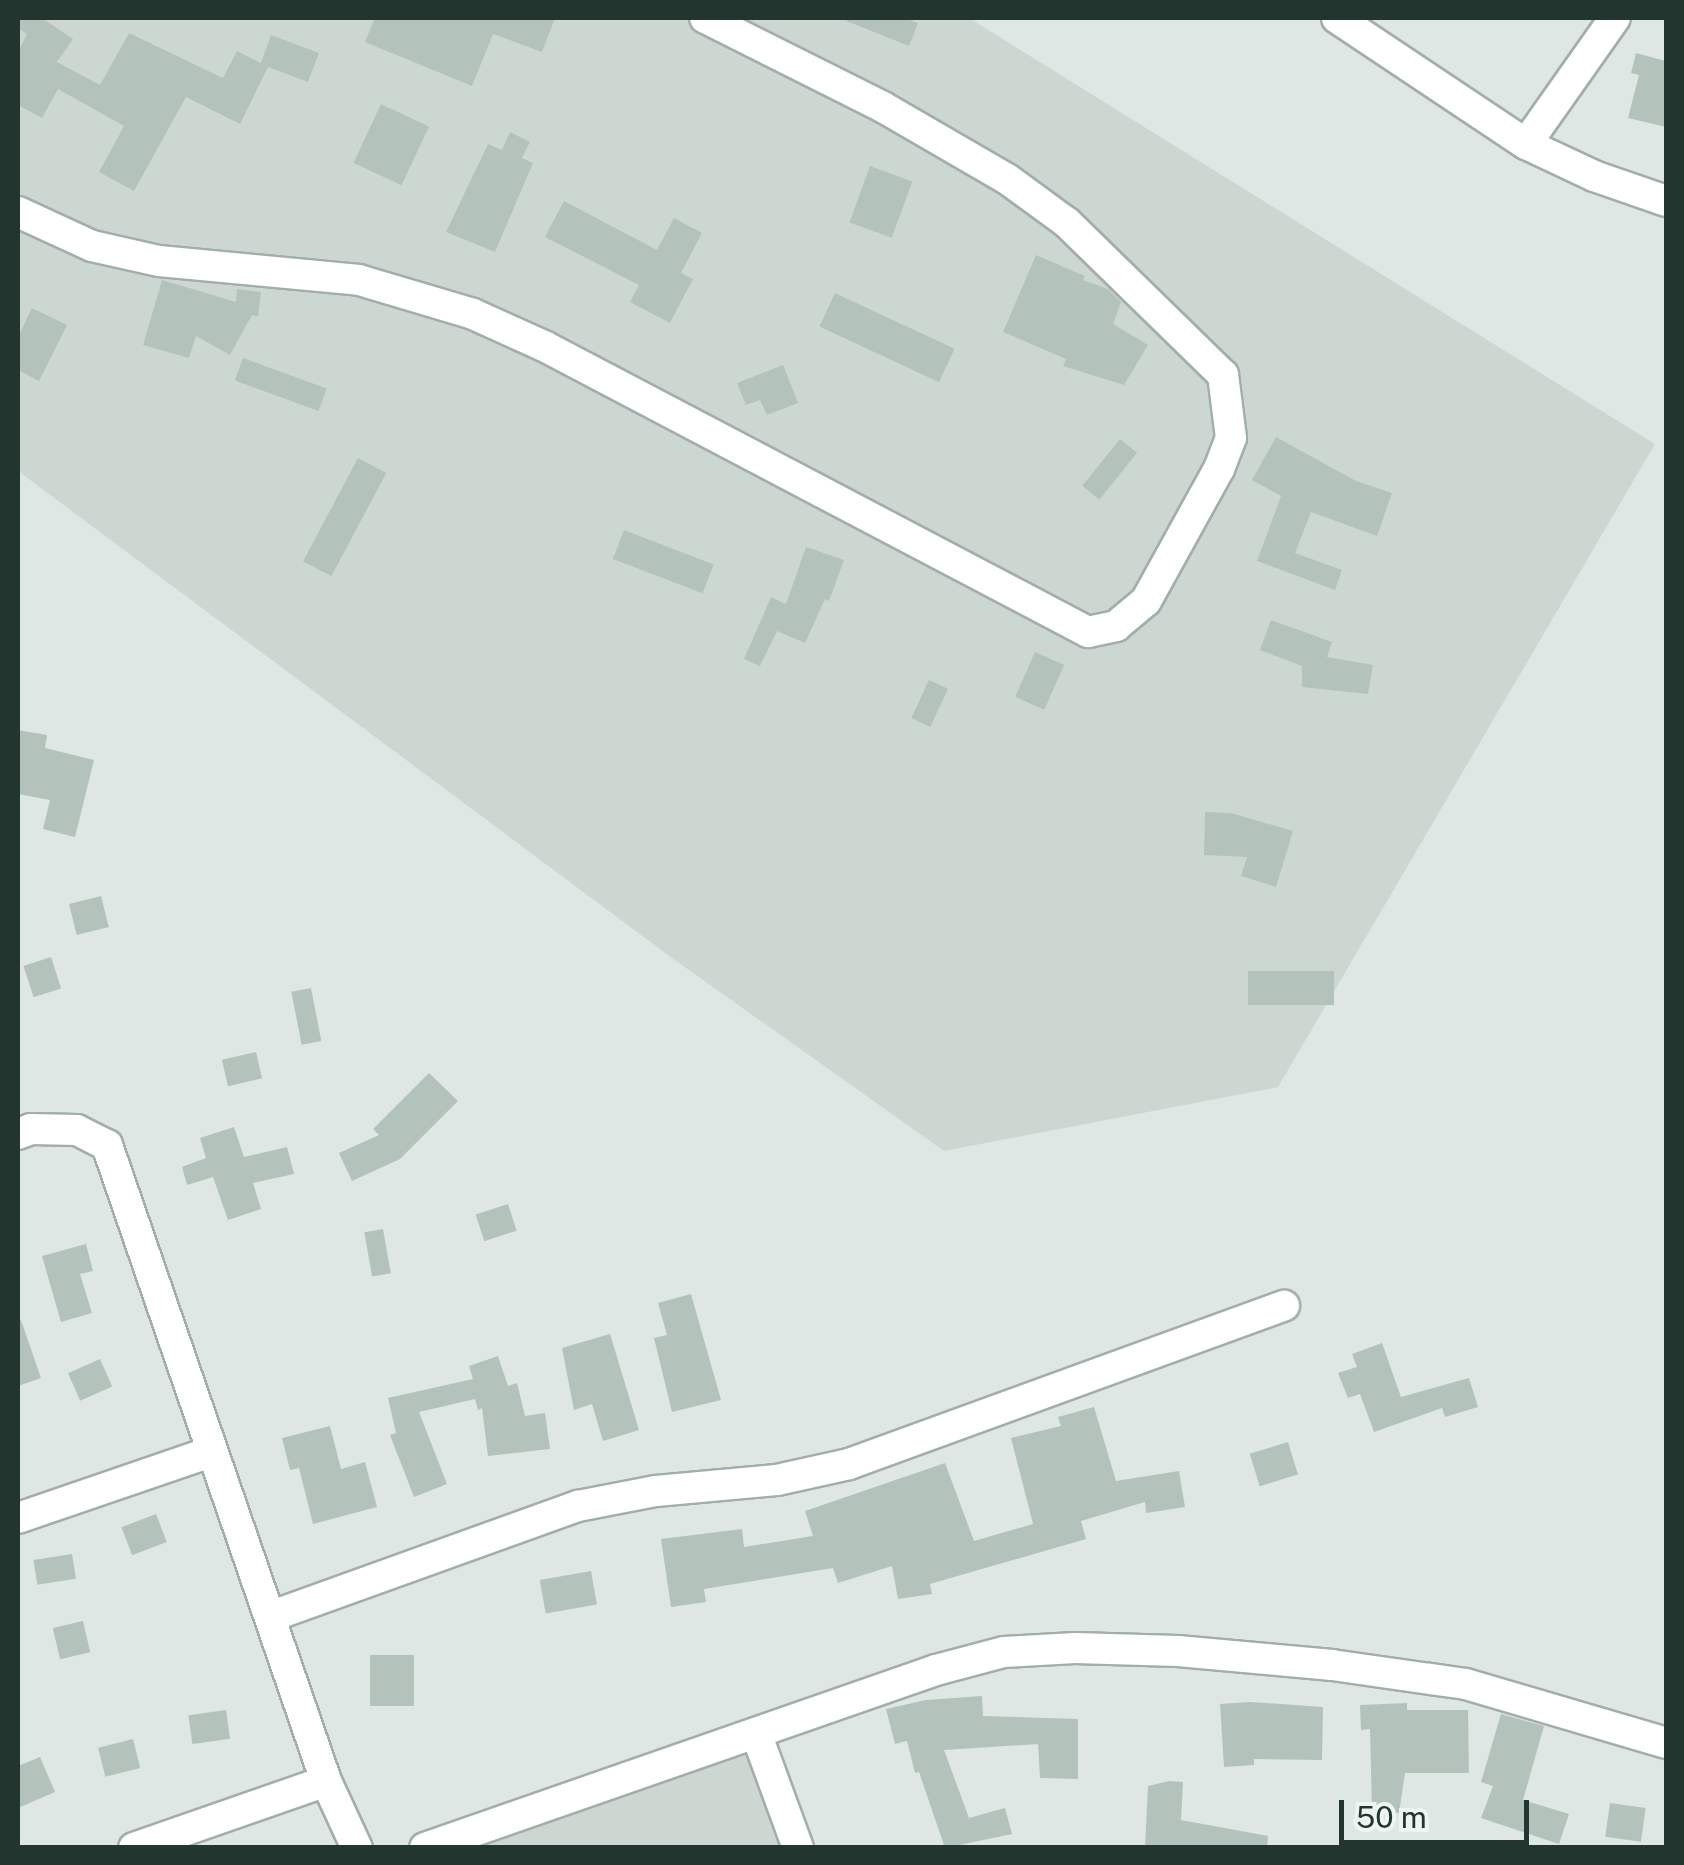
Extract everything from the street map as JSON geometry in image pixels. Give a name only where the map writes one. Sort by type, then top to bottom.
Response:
[{"type":"street","points":[[18,212],[92,246],[159,261],[359,280],[473,314],[544,346],[1088,632],[1116,626],[1146,602],[1219,469],[1232,438],[1223,374],[1066,222],[1006,180],[883,107],[705,18]]},
{"type":"street","points":[[1337,18],[1526,144],[1594,176],[1666,201]]},
{"type":"street","points":[[1526,144],[1615,18]]},
{"type":"street","points":[[18,1134],[78,1130],[107,1145],[326,1780],[358,1848]]},
{"type":"street","points":[[272,1616],[578,1506],[656,1490],[777,1480],[849,1464],[1284,1306]]},
{"type":"street","points":[[18,1518],[212,1452]]},
{"type":"street","points":[[425,1848],[986,1656],[1074,1648],[1274,1660],[1466,1684],[1666,1742]]},
{"type":"street","points":[[756,1733],[798,1848]]},
{"type":"street","points":[[134,1848],[326,1780]]},
{"type":"shaded area","points":[[18,18],[969,18],[1655,444],[1278,1087],[944,1151],[672,958],[18,471]]},
{"type":"shaded area","points":[[747,1751],[783,1848],[468,1848]]},
{"type":"building","points":[[18,18],[42,18],[73,39],[57,62],[100,85],[129,33],[223,78],[237,51],[261,63],[271,35],[319,53],[308,82],[268,67],[240,124],[186,97],[134,191],[99,172],[124,126],[58,89],[42,118],[18,105],[18,52],[27,34],[18,28]]},
{"type":"building","points":[[375,18],[555,18],[542,52],[493,34],[472,86],[365,42]]},
{"type":"building","points":[[839,18],[904,18],[918,23],[909,46]]},
{"type":"building","points":[[1636,53],[1666,61],[1666,127],[1628,118],[1639,75],[1631,73]]},
{"type":"building","points":[[381,104],[429,126],[402,185],[354,163]]},
{"type":"building","points":[[510,132],[530,142],[522,158],[533,163],[495,252],[446,232],[488,144],[502,150]]},
{"type":"building","points":[[870,166],[912,181],[892,238],[849,222]]},
{"type":"building","points":[[564,201],[657,250],[674,218],[702,233],[681,273],[693,279],[670,323],[630,302],[639,285],[545,237]]},
{"type":"building","points":[[1036,255],[1085,276],[1083,280],[1108,289],[1121,302],[1113,324],[1148,345],[1124,385],[1063,366],[1066,359],[1003,332]]},
{"type":"building","points":[[162,280],[236,302],[237,289],[261,292],[258,316],[252,315],[230,355],[196,336],[189,358],[143,345]]},
{"type":"building","points":[[835,293],[955,349],[939,382],[819,327]]},
{"type":"building","points":[[32,308],[67,325],[39,381],[18,370],[18,337]]},
{"type":"building","points":[[243,358],[327,388],[318,411],[235,381]]},
{"type":"building","points":[[783,365],[798,403],[767,415],[760,400],[746,405],[737,383]]},
{"type":"building","points":[[1276,437],[1356,481],[1392,493],[1377,536],[1311,512],[1295,553],[1342,570],[1335,590],[1257,561],[1281,496],[1252,480]]},
{"type":"building","points":[[1120,439],[1137,453],[1099,499],[1082,486]]},
{"type":"building","points":[[358,458],[386,473],[331,576],[303,561]]},
{"type":"building","points":[[624,530],[714,564],[703,593],[613,559]]},
{"type":"building","points":[[806,547],[844,560],[829,601],[825,599],[805,643],[777,631],[760,666],[744,659],[771,597],[786,604]]},
{"type":"building","points":[[1271,620],[1332,642],[1327,657],[1373,665],[1368,694],[1302,687],[1302,666],[1260,650]]},
{"type":"building","points":[[1035,652],[1064,665],[1044,710],[1015,697]]},
{"type":"building","points":[[929,680],[948,689],[930,727],[911,718]]},
{"type":"building","points":[[18,730],[47,735],[45,748],[94,760],[75,837],[43,829],[50,800],[18,794]]},
{"type":"building","points":[[1205,812],[1231,813],[1293,831],[1276,887],[1241,876],[1247,857],[1204,855]]},
{"type":"building","points":[[101,896],[109,927],[77,935],[69,904]]},
{"type":"building","points":[[51,957],[61,988],[34,997],[23,966]]},
{"type":"building","points":[[1248,971],[1334,971],[1334,1005],[1248,1005]]},
{"type":"building","points":[[311,988],[321,1041],[302,1045],[291,992]]},
{"type":"building","points":[[256,1052],[262,1078],[228,1086],[222,1060]]},
{"type":"building","points":[[429,1073],[458,1101],[400,1159],[352,1181],[339,1153],[379,1135],[373,1129]]},
{"type":"building","points":[[234,1127],[244,1157],[287,1147],[294,1174],[253,1183],[261,1209],[228,1220],[213,1177],[187,1185],[182,1167],[206,1158],[200,1138]]},
{"type":"building","points":[[508,1204],[517,1231],[484,1241],[476,1215]]},
{"type":"building","points":[[383,1229],[391,1273],[372,1277],[364,1232]]},
{"type":"building","points":[[86,1244],[93,1271],[80,1274],[92,1313],[61,1322],[42,1256]]},
{"type":"building","points":[[691,1294],[721,1400],[672,1412],[654,1338],[667,1335],[658,1303]]},
{"type":"building","points":[[21,1320],[41,1378],[18,1386],[18,1321]]},
{"type":"building","points":[[610,1334],[639,1430],[603,1441],[592,1404],[574,1410],[562,1348]]},
{"type":"building","points":[[1382,1343],[1401,1397],[1469,1378],[1478,1407],[1445,1417],[1442,1408],[1374,1432],[1360,1394],[1348,1398],[1338,1373],[1357,1367],[1352,1354]]},
{"type":"building","points":[[498,1356],[508,1386],[517,1383],[525,1416],[545,1413],[550,1449],[488,1456],[482,1408],[478,1410],[475,1399],[419,1412],[447,1484],[414,1497],[390,1435],[396,1433],[388,1398],[473,1379],[469,1366]]},
{"type":"building","points":[[100,1359],[112,1386],[80,1401],[68,1373]]},
{"type":"building","points":[[1094,1407],[1116,1481],[1179,1471],[1185,1507],[1146,1513],[1145,1502],[1081,1521],[1086,1539],[930,1584],[932,1594],[898,1599],[892,1566],[838,1583],[833,1568],[704,1589],[706,1602],[671,1607],[661,1539],[742,1529],[744,1547],[813,1536],[805,1511],[945,1463],[974,1541],[1033,1524],[1011,1438],[1061,1426],[1058,1417]]},
{"type":"building","points":[[330,1426],[341,1469],[365,1462],[377,1507],[313,1524],[299,1468],[290,1470],[282,1438]]},
{"type":"building","points":[[1288,1442],[1298,1475],[1260,1486],[1250,1454]]},
{"type":"building","points":[[156,1514],[167,1542],[132,1555],[121,1527]]},
{"type":"building","points":[[72,1554],[76,1579],[37,1585],[33,1560]]},
{"type":"building","points":[[591,1571],[597,1604],[546,1614],[540,1580]]},
{"type":"building","points":[[83,1621],[90,1652],[60,1659],[53,1628]]},
{"type":"building","points":[[370,1655],[414,1655],[414,1706],[370,1706]]},
{"type":"building","points":[[982,1696],[983,1716],[1078,1719],[1078,1779],[1040,1778],[1038,1744],[944,1750],[969,1818],[1005,1808],[1012,1834],[945,1848],[919,1772],[915,1773],[907,1741],[895,1744],[886,1709],[926,1700]]},
{"type":"building","points":[[1407,1703],[1407,1710],[1468,1710],[1469,1773],[1405,1773],[1399,1813],[1372,1810],[1370,1729],[1361,1730],[1360,1705]]},
{"type":"building","points":[[1220,1704],[1323,1707],[1322,1760],[1254,1759],[1254,1765],[1224,1767]]},
{"type":"building","points":[[226,1710],[230,1739],[192,1744],[188,1715]]},
{"type":"building","points":[[1501,1714],[1544,1726],[1523,1800],[1569,1814],[1559,1844],[1481,1818],[1493,1786],[1481,1782]]},
{"type":"building","points":[[133,1739],[140,1768],[105,1777],[98,1748]]},
{"type":"building","points":[[40,1757],[55,1792],[18,1808],[18,1766]]},
{"type":"building","points":[[1183,1782],[1181,1820],[1268,1836],[1267,1848],[1145,1848],[1148,1786]]},
{"type":"building","points":[[1610,1803],[1646,1808],[1641,1842],[1605,1837]]}]
